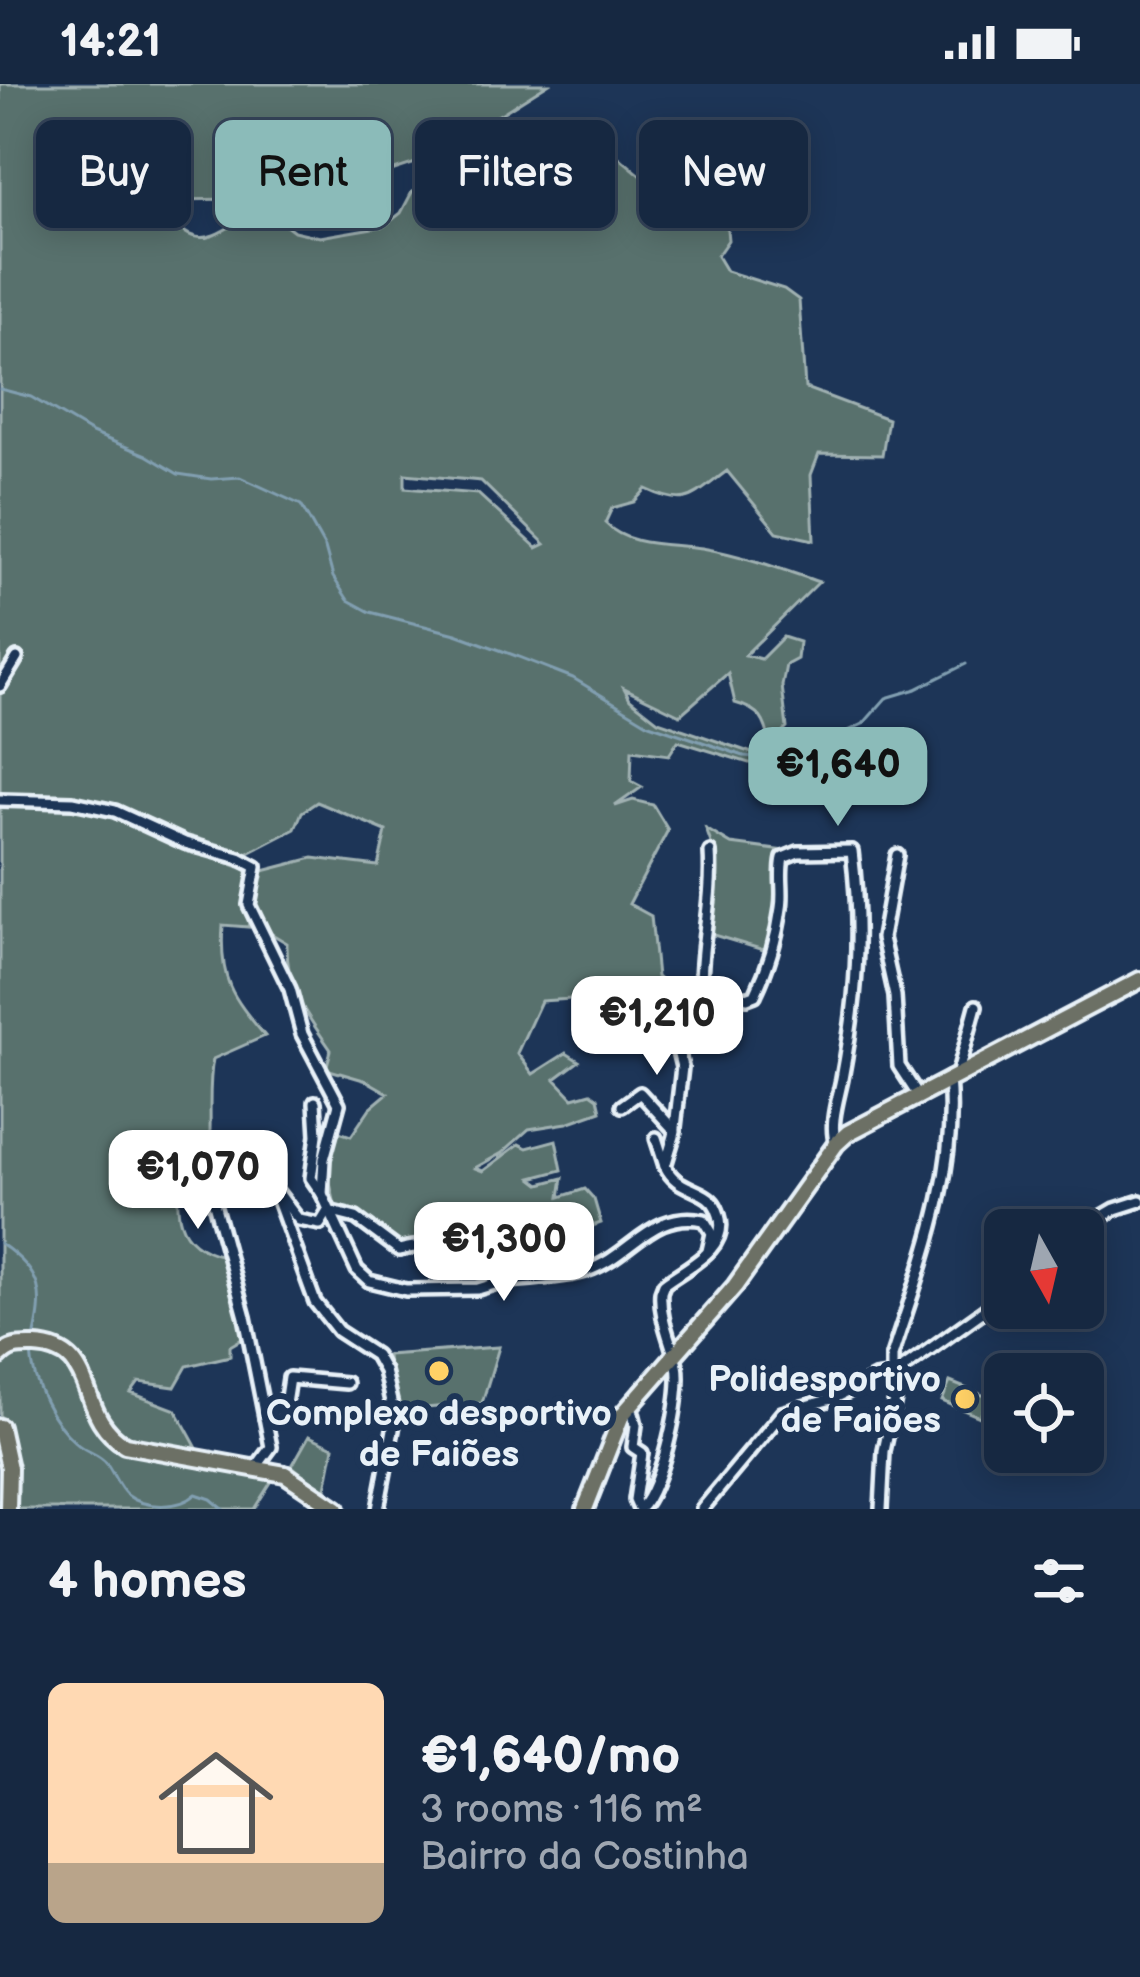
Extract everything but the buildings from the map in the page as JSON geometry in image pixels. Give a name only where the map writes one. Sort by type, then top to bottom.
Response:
[{"type":"main road","points":[[585,1509],[622,1415],[735,1286],[836,1144],[954,1075],[1140,980]]},
{"type":"main road","points":[[0,1356],[14,1346],[43,1346],[70,1358],[98,1421],[108,1435],[125,1445],[285,1474],[337,1509]]},
{"type":"main road","points":[[0,1427],[9,1468],[8,1509]]},
{"type":"street","points":[[0,686],[17,658]]},
{"type":"street","points":[[0,800],[74,802],[115,811],[185,844],[256,867],[249,905],[290,989],[302,1034],[339,1104],[324,1159],[322,1194]]},
{"type":"street","points":[[701,986],[747,998],[755,995],[782,903],[783,858],[798,852],[852,851],[858,986],[834,1122],[836,1144]]},
{"type":"street","points":[[665,1166],[675,1132],[682,1067],[676,1043],[701,986],[701,952],[713,894],[710,852]]},
{"type":"street","points":[[897,854],[883,938],[895,996],[899,1066],[919,1095]]},
{"type":"street","points":[[881,1509],[884,1451],[898,1390],[892,1356],[946,1175],[954,1075],[976,1006]]},
{"type":"street","points":[[622,1106],[640,1093],[675,1132]]},
{"type":"street","points":[[315,1102],[318,1119],[311,1178],[338,1227],[344,1250],[369,1281],[406,1290],[478,1289],[588,1271],[658,1223],[677,1218],[704,1220],[712,1234],[707,1253]]},
{"type":"street","points":[[631,1405],[636,1425],[633,1447],[642,1453],[635,1500],[639,1509],[649,1501],[659,1476],[676,1396],[676,1362],[661,1292],[720,1239],[718,1210],[711,1199],[675,1182],[660,1158],[656,1138]]},
{"type":"street","points":[[285,1474],[271,1447],[245,1318],[209,1184],[213,1164],[238,1157],[252,1163],[299,1220],[310,1226],[320,1224],[328,1211]]},
{"type":"street","points":[[275,1192],[315,1302],[338,1331],[368,1349],[384,1371],[395,1419],[378,1509]]},
{"type":"street","points":[[1104,1215],[1140,1201]]},
{"type":"street","points":[[328,1211],[356,1218],[399,1250],[422,1244],[442,1246],[489,1266],[501,1282]]},
{"type":"street","points":[[703,1509],[782,1413],[893,1374],[984,1310]]},
{"type":"street","points":[[265,1418],[285,1404],[289,1378],[346,1383]]},
{"type":"street","points":[[257,1466],[271,1447]]},
{"type":"green space","points":[[0,84],[548,84],[491,120],[415,120],[415,163],[391,171],[391,120],[215,120],[215,199],[191,200],[191,120],[36,120],[36,228],[180,228],[189,235],[205,237],[227,228],[290,228],[320,237],[391,228],[391,221],[415,191],[415,228],[615,228],[615,156],[639,174],[639,228],[727,228],[728,240],[717,256],[726,271],[784,289],[799,300],[805,388],[888,419],[882,455],[819,454],[811,475],[814,540],[777,532],[727,471],[681,499],[646,489],[634,502],[612,508],[605,523],[638,541],[717,551],[819,582],[745,655],[761,659],[783,637],[799,642],[797,659],[786,665],[782,686],[787,728],[783,741],[821,741],[819,749],[771,763],[749,763],[678,741],[669,755],[632,750],[631,781],[642,787],[615,806],[633,800],[653,805],[668,830],[629,904],[651,916],[657,977],[671,989],[694,996],[675,1041],[647,994],[636,993],[621,1015],[587,998],[541,1001],[517,1053],[533,1074],[566,1053],[579,1061],[555,1079],[573,1098],[591,1093],[598,1098],[601,1111],[529,1129],[502,1153],[475,1168],[483,1171],[519,1144],[527,1148],[556,1140],[562,1170],[532,1178],[540,1184],[563,1178],[560,1197],[585,1189],[594,1199],[601,1223],[555,1239],[547,1251],[497,1251],[487,1259],[428,1239],[397,1243],[336,1209],[327,1170],[336,1131],[351,1136],[370,1108],[388,1093],[367,1081],[326,1069],[331,1050],[294,988],[287,943],[262,928],[254,903],[259,872],[313,858],[378,866],[386,831],[317,802],[302,812],[295,829],[245,855],[206,843],[195,850],[249,871],[249,927],[223,925],[223,960],[236,997],[265,1036],[213,1059],[205,1170],[184,1159],[178,1210],[194,1243],[223,1256],[247,1336],[230,1346],[230,1356],[187,1366],[175,1387],[139,1382],[131,1393],[176,1410],[204,1461],[275,1476],[254,1509],[15,1509],[15,1496],[0,1493]],"holes":[[[405,474],[481,481],[545,544],[537,548],[478,494],[405,488]],[[728,673],[735,703],[760,717],[771,745],[755,754],[658,721],[630,699],[624,688],[680,715]]]},
{"type":"green space","points":[[706,829],[731,844],[784,851],[777,861],[779,904],[767,951],[710,934],[717,882]]},
{"type":"green space","name":"Complexo desportivo de Faiões","points":[[499,1347],[482,1403],[391,1411],[387,1355]]},
{"type":"green space","name":"Polidesportivo de Faiões","points":[[950,1382],[984,1395],[984,1407],[980,1417],[942,1401]]},
{"type":"green space","points":[[309,1436],[334,1447],[325,1494],[292,1466]]},
{"type":"waterway","points":[[0,389],[31,397],[178,474],[240,477],[301,505],[325,548],[333,577],[348,600],[370,612],[456,634],[519,657],[573,678],[649,724],[744,756],[765,758],[831,739],[863,724],[886,698],[966,664]]},
{"type":"waterway","points":[[0,1243],[25,1265],[38,1286],[33,1343]]},
{"type":"waterway","points":[[31,1353],[40,1390],[59,1424],[80,1446],[104,1460],[127,1495],[162,1505],[196,1494],[223,1509]]},
{"type":"place","name":"Complexo desportivo de Faiões","points":[[439,1371]]},
{"type":"place","name":"Polidesportivo de Faiões","points":[[965,1399]]}]
